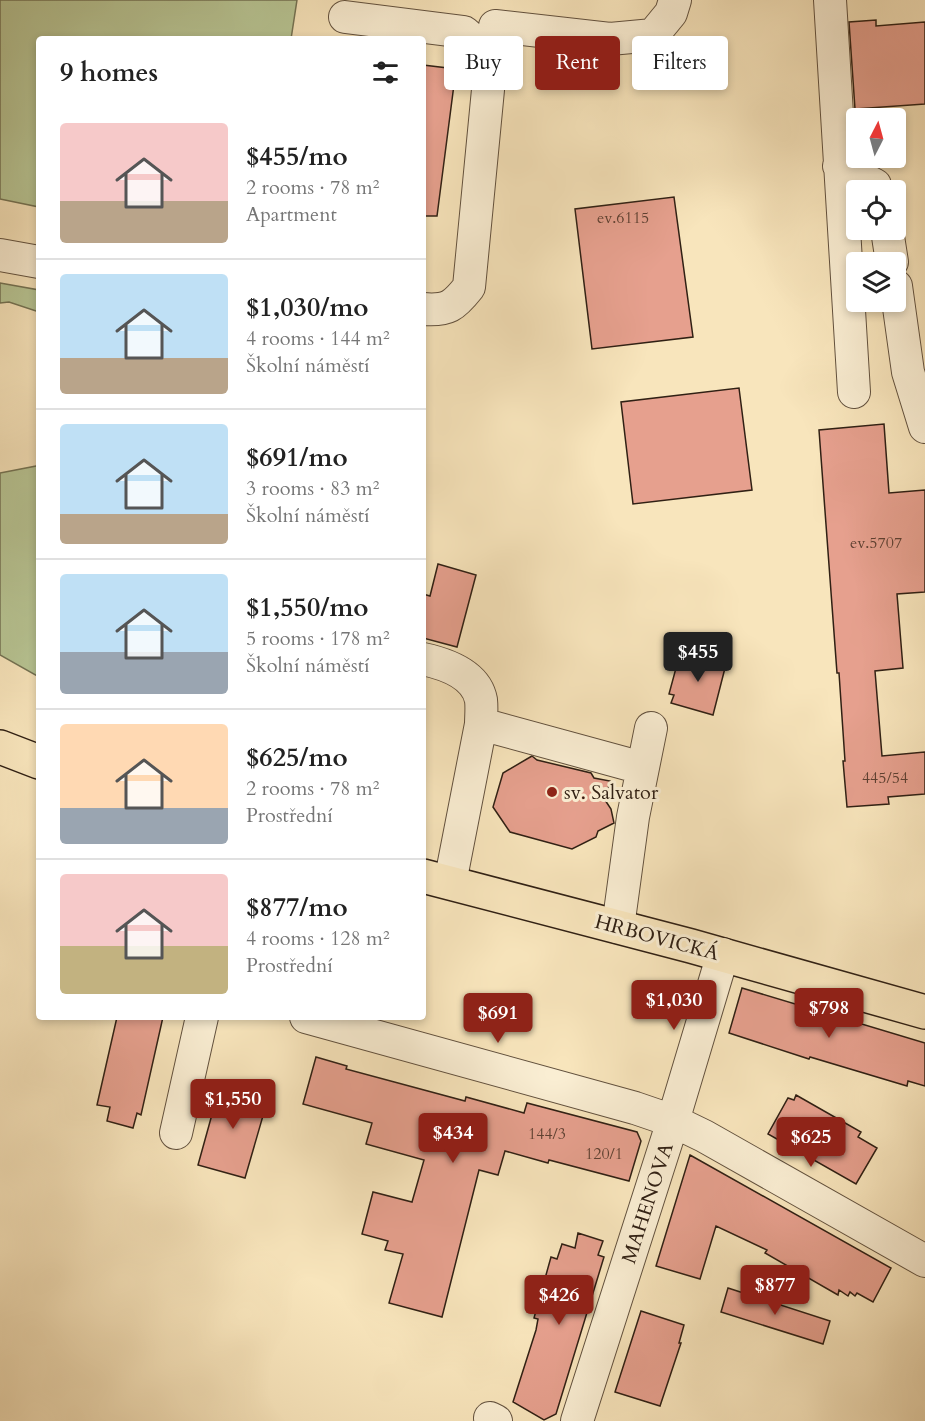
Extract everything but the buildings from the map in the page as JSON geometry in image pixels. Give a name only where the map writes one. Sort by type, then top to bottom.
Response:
[{"type":"main road","points":[[0,747],[36,761]]},
{"type":"main road","name":"HRBOVICKÁ","points":[[436,880],[723,954],[925,1012]]},
{"type":"street","points":[[345,19],[464,32],[494,24],[610,39],[653,35],[671,13],[675,0]]},
{"type":"street","points":[[830,0],[854,392]]},
{"type":"street","points":[[426,309],[435,310],[456,304],[469,287],[494,24]]},
{"type":"street","points":[[839,166],[866,180]]},
{"type":"street","points":[[0,255],[36,261]]},
{"type":"street","points":[[900,312],[908,372],[925,427]]},
{"type":"street","points":[[426,659],[454,668],[469,679],[478,689],[482,702],[481,724],[436,880]]},
{"type":"street","points":[[481,724],[642,768]]},
{"type":"street","points":[[618,927],[642,768],[651,728]]},
{"type":"street","name":"MAHENOVA","points":[[577,1421],[673,1121],[723,954]]},
{"type":"street","points":[[176,1133],[201,1020]]},
{"type":"street","points":[[317,1020],[635,1108],[673,1121],[704,1136],[925,1261]]},
{"type":"green space","points":[[0,0],[297,0],[291,36],[36,36],[36,206],[0,199]]},
{"type":"green space","points":[[0,283],[36,289],[36,311],[9,302],[0,303]]},
{"type":"green space","points":[[36,466],[36,675],[0,655],[0,473]]},
{"type":"place","name":"sv. Salvator","points":[[552,792]]}]
